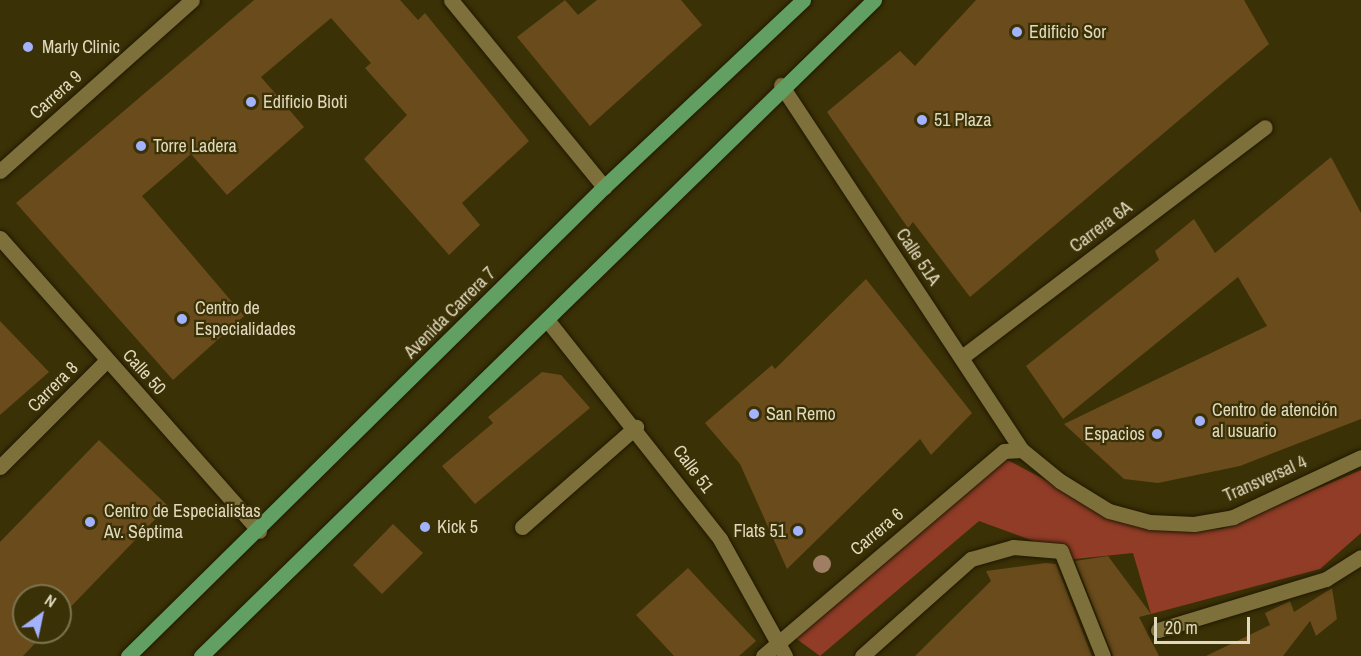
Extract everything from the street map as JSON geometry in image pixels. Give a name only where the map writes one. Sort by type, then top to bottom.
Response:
[{"type":"main road","name":"Avenida Carrera 7","points":[[128,656],[259,531],[604,187],[803,0]]},
{"type":"main road","points":[[201,656],[548,321],[781,85],[874,0]]},
{"type":"street","name":"Carrera 9","points":[[0,171],[192,0]]},
{"type":"street","points":[[451,0],[604,187]]},
{"type":"street","name":"Calle 51A","points":[[781,85],[1022,450]]},
{"type":"street","name":"Carrera 6A","points":[[962,357],[1265,127]]},
{"type":"street","name":"Calle 50","points":[[0,238],[259,531]]},
{"type":"street","name":"Calle 51","points":[[548,321],[636,427],[720,539],[785,656]]},
{"type":"street","name":"Carrera 8","points":[[0,467],[107,360]]},
{"type":"street","points":[[522,527],[636,427]]},
{"type":"street","name":"Transversal 4","points":[[1022,450],[1109,511],[1150,522],[1194,524],[1233,517],[1361,457]]},
{"type":"street","name":"Carrera 6","points":[[763,656],[1004,451],[1022,450]]},
{"type":"street","points":[[862,656],[971,560],[1012,547],[1061,551],[1103,656]]},
{"type":"street","points":[[1158,630],[1326,579],[1361,557]]},
{"type":"shaded area","points":[[996,454],[1123,521],[1222,529],[1361,470],[1361,533],[1320,569],[1151,614],[1133,553],[1065,560],[1061,551],[979,521],[820,656],[794,637]]},
{"type":"building","points":[[254,0],[400,0],[418,20],[425,13],[529,141],[462,203],[480,225],[449,255],[364,159],[407,115],[365,68],[371,63],[331,18],[261,77],[304,127],[227,195],[191,154],[142,196],[244,316],[173,380],[16,203]]},
{"type":"building","points":[[565,0],[578,15],[597,0],[681,0],[702,25],[590,126],[517,37]]},
{"type":"building","points":[[976,0],[1244,0],[1269,44],[970,297],[913,222],[908,228],[827,112],[900,51],[915,66]]},
{"type":"building","points":[[1331,157],[1361,213],[1361,419],[1240,466],[1158,483],[1124,479],[1064,424],[1267,326],[1238,277],[1063,419],[1026,366],[1159,260],[1155,251],[1194,219],[1215,253]]},
{"type":"building","points":[[866,279],[972,413],[931,455],[920,439],[787,569],[740,464],[705,423],[772,365],[775,369]]},
{"type":"building","points":[[0,321],[49,372],[0,415]]},
{"type":"building","points":[[542,372],[561,375],[590,408],[475,504],[442,466],[493,423],[488,417]]},
{"type":"building","name":"Centro de Especialistas Av. Séptima","points":[[99,440],[168,506],[72,606],[72,584],[12,584],[12,644],[34,644],[23,656],[0,656],[0,542]]},
{"type":"building","points":[[393,524],[423,553],[382,594],[353,565]]},
{"type":"building","points":[[1108,556],[1151,614],[1139,617],[1159,656],[1113,656],[1075,561]]},
{"type":"building","points":[[1046,563],[1056,564],[1092,656],[915,656],[991,581],[986,571]]},
{"type":"building","points":[[688,568],[756,641],[739,656],[674,656],[636,615]]},
{"type":"building","points":[[1332,588],[1337,619],[1316,636],[1310,621],[1283,656],[1206,656],[1270,625],[1265,613],[1290,601],[1294,612]]},
{"type":"place","name":"Edificio Sor","points":[[1017,32]]},
{"type":"place","name":"Marly Clinic","points":[[28,47]]},
{"type":"place","name":"Edificio Bioti","points":[[251,102]]},
{"type":"place","name":"51 Plaza","points":[[922,120]]},
{"type":"place","name":"Torre Ladera","points":[[141,146]]},
{"type":"place","name":"Centro de Especialidades","points":[[182,319]]},
{"type":"place","name":"San Remo","points":[[754,414]]},
{"type":"place","name":"Centro de atención al usuario","points":[[1200,421]]},
{"type":"place","name":"Espacios","points":[[1157,434]]},
{"type":"place","name":"Centro de Especialistas Av. Séptima","points":[[90,522]]},
{"type":"place","name":"Kick 5","points":[[425,527]]},
{"type":"place","name":"Flats 51","points":[[798,531]]}]
